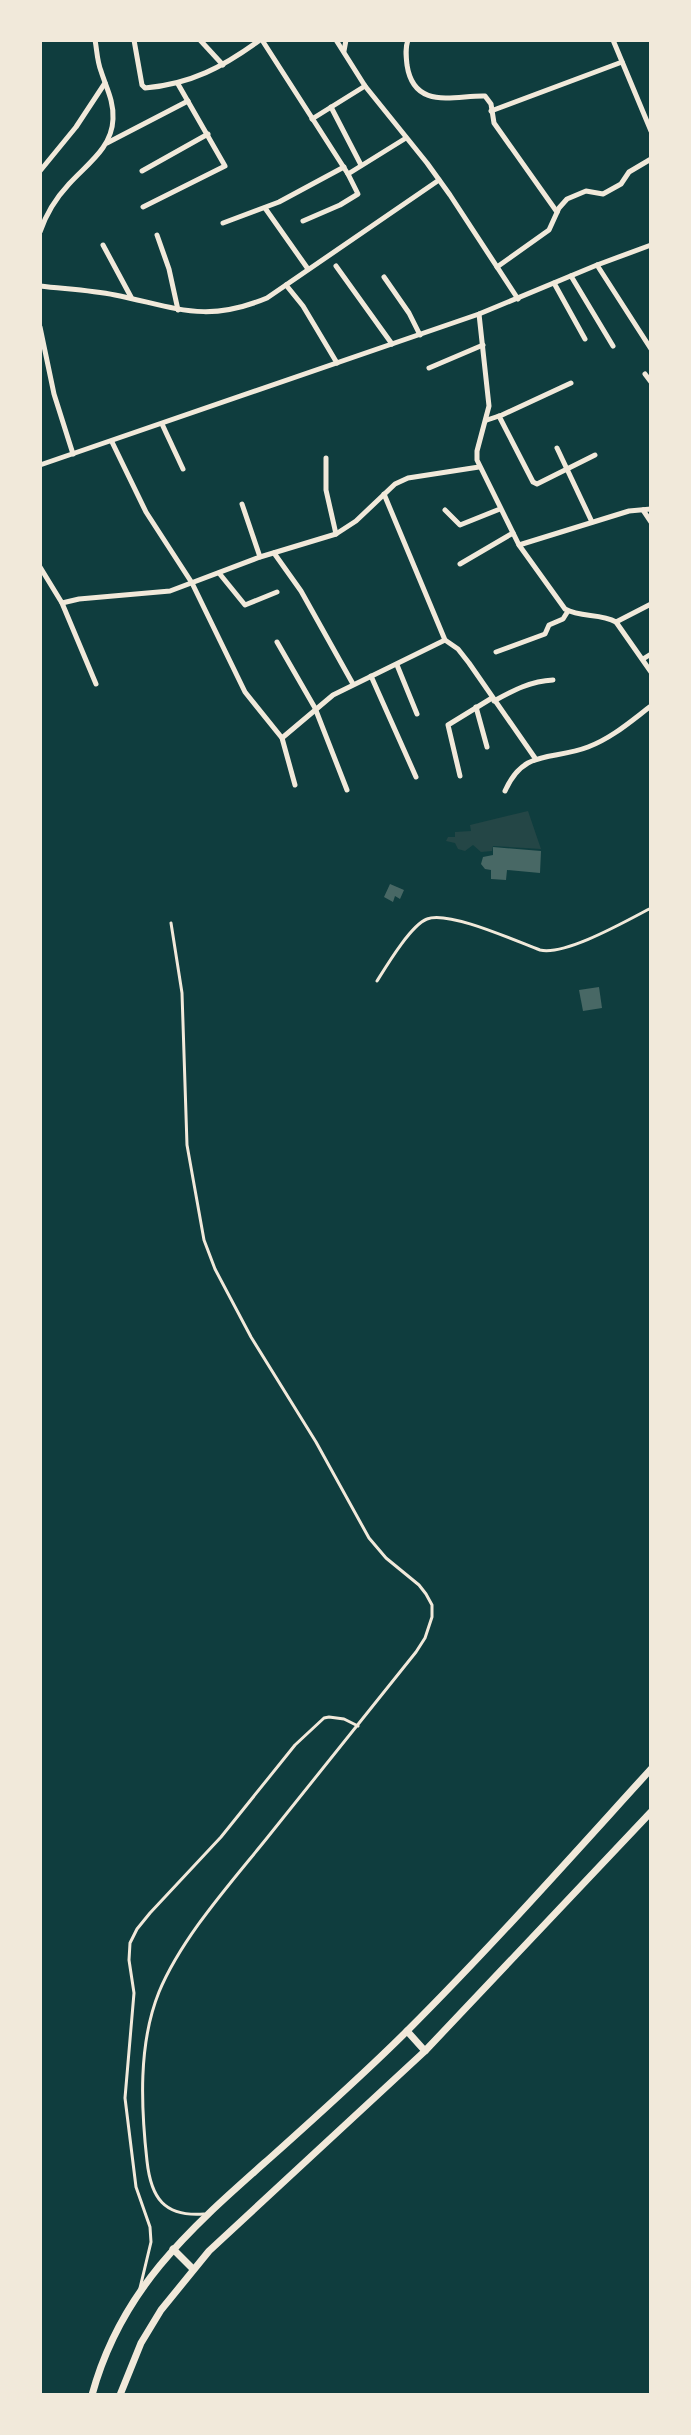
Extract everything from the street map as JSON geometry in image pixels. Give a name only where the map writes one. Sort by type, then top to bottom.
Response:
[{"type":"street","points":[[40,230],[59,195],[106,143],[113,119],[111,96],[100,69],[95,40]]},
{"type":"street","points":[[134,40],[143,87],[178,84],[223,65],[261,40],[344,167],[358,194],[303,221]]},
{"type":"street","points":[[200,40],[223,65]]},
{"type":"street","points":[[336,40],[365,86],[439,180],[518,299]]},
{"type":"street","points":[[344,52],[346,40]]},
{"type":"street","points":[[408,40],[405,49],[408,71],[420,90],[436,98],[485,96],[491,104],[494,123],[557,212]]},
{"type":"street","points":[[623,40],[614,42],[651,131]]},
{"type":"street","points":[[491,111],[622,62]]},
{"type":"street","points":[[40,171],[81,120],[106,82]]},
{"type":"street","points":[[143,207],[226,165],[178,84]]},
{"type":"street","points":[[312,119],[365,86]]},
{"type":"street","points":[[106,143],[188,101]]},
{"type":"street","points":[[331,107],[361,165]]},
{"type":"street","points":[[142,171],[208,134]]},
{"type":"street","points":[[348,174],[406,138]]},
{"type":"street","points":[[497,267],[549,230],[567,199],[586,191],[603,194],[621,184],[629,172],[651,159]]},
{"type":"street","points":[[223,223],[265,208],[344,167]]},
{"type":"street","points":[[40,286],[131,298],[201,313],[235,309],[267,298],[439,180]]},
{"type":"street","points":[[265,208],[308,269]]},
{"type":"street","points":[[157,235],[178,310]]},
{"type":"street","points":[[103,245],[131,298]]},
{"type":"street","points":[[40,465],[479,314],[651,245]]},
{"type":"street","points":[[597,265],[651,349]]},
{"type":"street","points":[[336,266],[392,344]]},
{"type":"street","points":[[571,276],[613,346]]},
{"type":"street","points":[[384,277],[420,335]]},
{"type":"street","points":[[554,283],[585,339]]},
{"type":"street","points":[[286,285],[303,306],[337,363]]},
{"type":"street","points":[[479,314],[489,406],[477,451],[479,467],[519,545],[568,611],[599,615],[616,622],[651,672]]},
{"type":"street","points":[[40,327],[41,345],[73,454]]},
{"type":"street","points":[[429,368],[483,345]]},
{"type":"street","points":[[645,374],[651,382]]},
{"type":"street","points":[[486,421],[571,383]]},
{"type":"street","points":[[499,416],[533,482],[542,484],[595,455]]},
{"type":"street","points":[[162,424],[183,469]]},
{"type":"street","points":[[112,442],[146,512],[192,583],[245,692],[282,738],[295,785]]},
{"type":"street","points":[[557,448],[592,522]]},
{"type":"street","points":[[326,458],[326,490],[336,534]]},
{"type":"street","points":[[62,603],[161,592],[192,583],[260,557],[336,534],[408,478],[479,467]]},
{"type":"street","points":[[384,494],[445,640],[458,649],[469,663],[535,758]]},
{"type":"street","points":[[242,504],[260,557]]},
{"type":"street","points":[[445,510],[460,525],[500,509]]},
{"type":"street","points":[[519,545],[629,511],[651,509]]},
{"type":"street","points":[[643,510],[651,522]]},
{"type":"street","points":[[460,564],[513,533]]},
{"type":"street","points":[[274,553],[301,591],[353,684]]},
{"type":"street","points":[[40,567],[62,603],[96,684]]},
{"type":"street","points":[[219,573],[245,605],[277,592]]},
{"type":"street","points":[[616,622],[651,604]]},
{"type":"street","points":[[496,652],[545,634],[549,625],[563,619],[568,611]]},
{"type":"street","points":[[282,738],[315,708],[353,684],[445,640]]},
{"type":"street","points":[[277,642],[315,708],[347,790]]},
{"type":"street","points":[[643,659],[651,654]]},
{"type":"street","points":[[397,665],[417,714]]},
{"type":"street","points":[[371,676],[416,777]]},
{"type":"street","points":[[460,776],[448,725],[476,707],[518,688],[553,680]]},
{"type":"street","points":[[505,791],[517,771],[535,758],[587,747],[619,730],[651,706]]},
{"type":"street","points":[[476,707],[487,747]]},
{"type":"street","points":[[92,2395],[116,2331],[140,2291],[173,2249],[407,2031],[511,1923],[651,1769]]},
{"type":"street","points":[[120,2395],[141,2343],[161,2310],[193,2269],[229,2231],[425,2051],[651,1812]]},
{"type":"street","points":[[407,2031],[425,2051]]},
{"type":"street","points":[[173,2249],[193,2269]]},
{"type":"lane","points":[[377,981],[416,928],[430,918],[451,919],[551,952],[651,908]]},
{"type":"lane","points":[[171,923],[182,993],[187,1145],[204,1240],[215,1269],[251,1337],[316,1442],[369,1538],[386,1558],[419,1585],[432,1605],[432,1617],[425,1638],[225,1890],[182,1951],[158,1995],[147,2035],[144,2067],[144,2128],[149,2182],[156,2197],[172,2210],[191,2215],[208,2214]]},
{"type":"lane","points":[[140,2291],[151,2242],[150,2227],[136,2187],[125,2098],[134,1993],[130,1943],[150,1913],[196,1865],[295,1745],[329,1717],[344,1719],[358,1726]]},
{"type":"shaded area","points":[[528,811],[541,849],[493,846],[492,851],[481,852],[473,845],[465,851],[458,849],[455,843],[446,841],[448,837],[455,837],[455,832],[471,831],[470,825]]},
{"type":"building","points":[[493,847],[541,851],[540,873],[507,870],[506,880],[491,879],[491,870],[481,864],[483,857],[493,855]]},
{"type":"building","points":[[390,884],[404,890],[400,899],[395,896],[393,902],[384,897]]},
{"type":"building","points":[[599,987],[602,1008],[583,1011],[579,990]]}]
